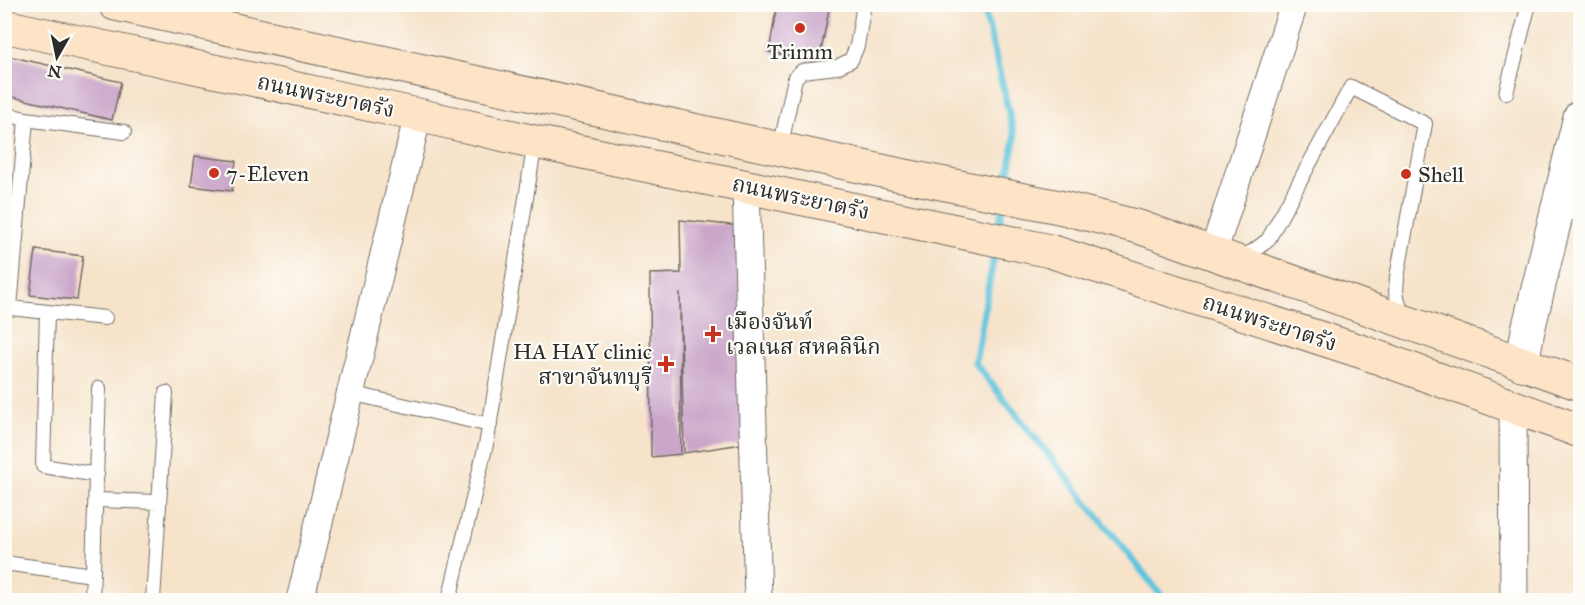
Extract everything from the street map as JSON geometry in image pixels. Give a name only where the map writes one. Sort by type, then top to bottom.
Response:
[{"type":"main road","name":"ถนนพระยาตรัง","points":[[115,4],[780,149],[968,187],[1139,227],[1581,384]]},
{"type":"main road","name":"ถนนพระยาตรัง","points":[[4,26],[1050,251],[1365,353],[1581,431]]},
{"type":"street","points":[[1222,256],[1294,4]]},
{"type":"street","points":[[300,600],[418,115]]},
{"type":"street","points":[[1522,363],[1528,330],[1581,117]]},
{"type":"street","points":[[746,186],[758,600]]},
{"type":"street","points":[[1514,407],[1514,600]]},
{"type":"lane","points":[[780,149],[795,78],[802,71],[837,67],[851,60],[857,46],[864,4]]},
{"type":"lane","points":[[1506,93],[1529,4]]},
{"type":"lane","points":[[1222,256],[1252,252],[1268,240],[1351,87],[1425,124],[1397,277],[1396,292],[1403,321]]},
{"type":"lane","points":[[4,114],[124,132]]},
{"type":"lane","points":[[26,119],[10,308],[105,318]]},
{"type":"lane","points":[[449,600],[490,425],[535,142]]},
{"type":"lane","points":[[47,312],[43,466],[97,475]]},
{"type":"lane","points":[[92,600],[99,388]]},
{"type":"lane","points":[[153,600],[166,393]]},
{"type":"lane","points":[[350,393],[490,425]]},
{"type":"lane","points":[[96,500],[159,502]]},
{"type":"lane","points":[[4,563],[93,575]]},
{"type":"building","name":"Trimm","points":[[777,4],[830,4],[819,62],[769,52]]},
{"type":"building","points":[[4,55],[121,82],[112,120],[4,95]]},
{"type":"building","name":"7-Eleven","points":[[195,156],[236,161],[232,191],[191,186]]},
{"type":"building","name":"เมืองจันท์ เวลเนส สหคลินิก","points":[[680,220],[740,226],[748,443],[684,453],[680,293],[681,454],[651,457],[650,274],[681,273]]},
{"type":"building","points":[[36,250],[83,256],[77,300],[30,295]]},
{"type":"waterway","points":[[983,4],[1015,138],[1006,188]]},
{"type":"waterway","points":[[998,232],[1003,205]]},
{"type":"waterway","points":[[995,249],[975,363],[1165,600]]},
{"type":"place","name":"Trimm","points":[[800,28]]},
{"type":"place","name":"7-Eleven","points":[[214,173]]},
{"type":"place","name":"Shell","points":[[1406,174]]},
{"type":"place","name":"เมืองจันท์ เวลเนส สหคลินิก","points":[[713,334]]},
{"type":"place","name":"HA HAY clinic สาขาจันทบุรี","points":[[666,364]]}]
